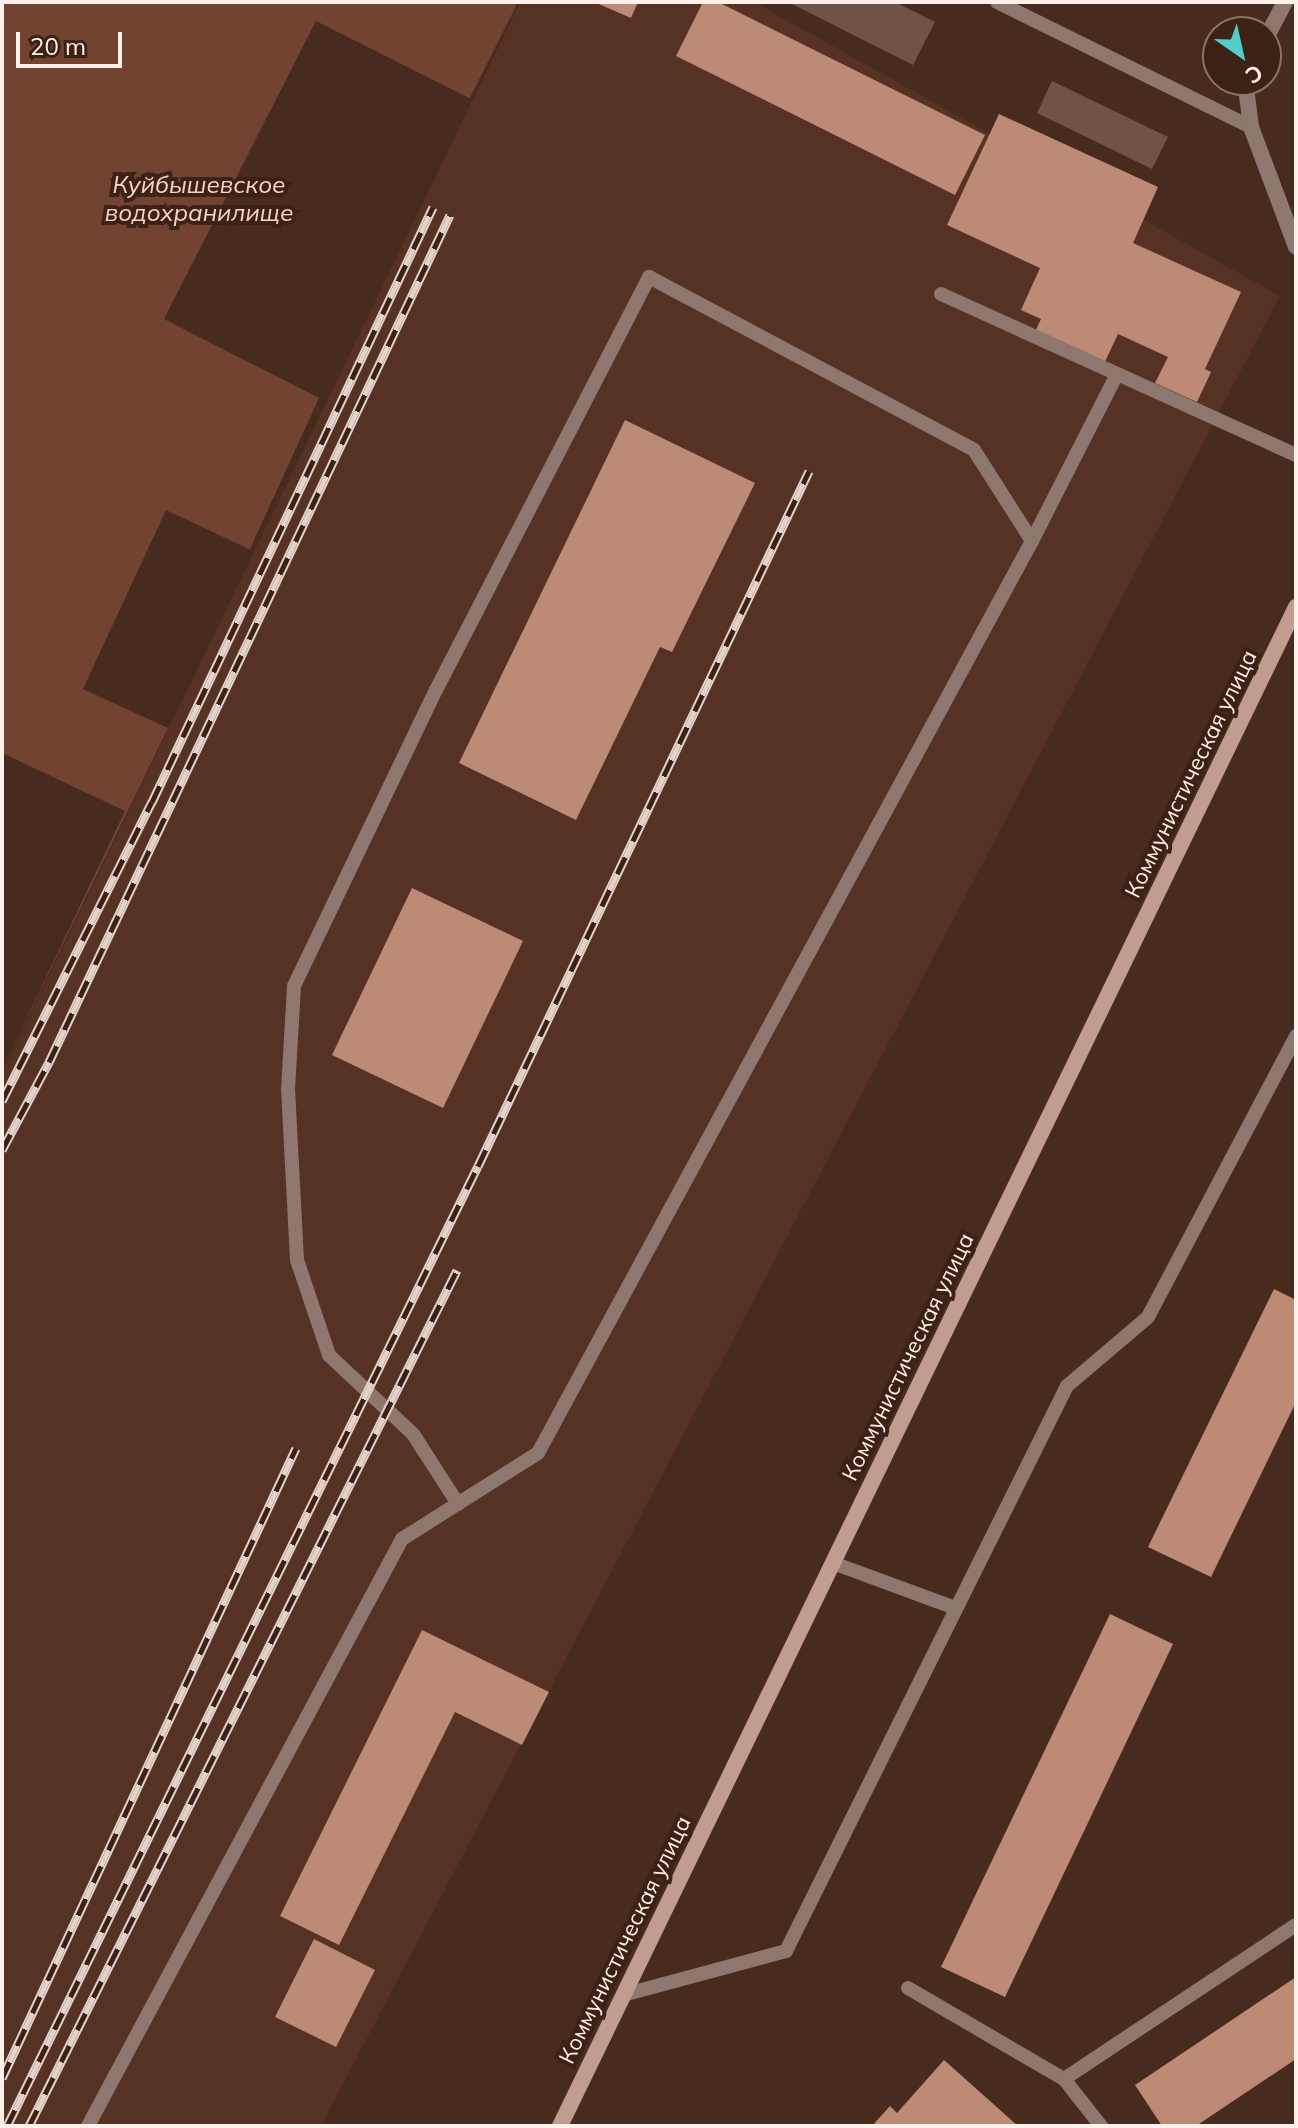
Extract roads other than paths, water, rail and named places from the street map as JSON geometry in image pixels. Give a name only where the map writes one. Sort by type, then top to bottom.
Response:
[{"type":"main road","name":"Коммунистическая улица","points":[[560,2126],[1296,607]]},
{"type":"street","points":[[1247,96],[1251,127],[1296,247]]},
{"type":"lane","points":[[997,2],[1251,127]]},
{"type":"lane","points":[[458,1504],[413,1434],[329,1355],[297,1260],[288,1090],[294,986],[436,690],[649,277],[974,450],[1032,541]]},
{"type":"lane","points":[[941,294],[1296,455]]},
{"type":"lane","points":[[88,2126],[402,1539],[538,1453],[1032,541],[1117,374]]},
{"type":"lane","points":[[623,1995],[786,1951],[1067,1386],[1148,1317],[1296,1036]]},
{"type":"lane","points":[[833,1563],[955,1608]]},
{"type":"lane","points":[[1064,2079],[1296,1925]]},
{"type":"lane","points":[[908,1988],[1064,2079],[1101,2126]]},
{"type":"water","name":"Куйбышевское водохранилище","points":[[2,2],[518,2],[319,398],[168,728],[2,1070]]},
{"type":"railway","points":[[2,1101],[152,802],[433,207]]},
{"type":"railway","points":[[2,1150],[49,1062],[450,215]]},
{"type":"railway","points":[[7,2126],[478,1166],[809,471]]},
{"type":"railway","points":[[29,2126],[457,1270]]},
{"type":"railway","points":[[2,2078],[296,1448]]}]
